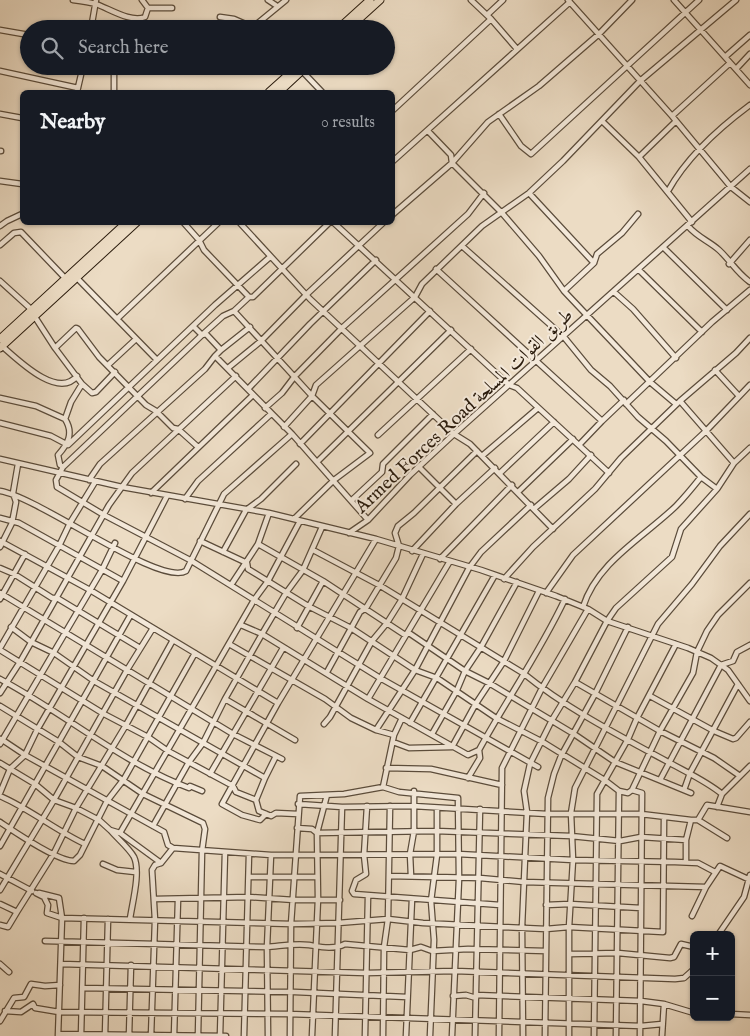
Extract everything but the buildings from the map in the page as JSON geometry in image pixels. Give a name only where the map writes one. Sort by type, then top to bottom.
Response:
[{"type":"highway","points":[[348,20],[370,0]]},
{"type":"highway","points":[[358,20],[380,0]]},
{"type":"highway","points":[[272,90],[292,75]]},
{"type":"highway","points":[[281,90],[295,75]]},
{"type":"highway","points":[[1,344],[124,225]]},
{"type":"highway","points":[[33,313],[77,278],[134,225]]},
{"type":"street","points":[[73,0],[96,2],[126,17],[140,18],[145,16],[148,8]]},
{"type":"street","points":[[142,0],[148,8]]},
{"type":"street","points":[[268,0],[277,6]]},
{"type":"street","points":[[262,20],[286,0]]},
{"type":"street","points":[[472,0],[517,49]]},
{"type":"street","points":[[395,108],[489,17],[503,0]]},
{"type":"street","points":[[395,212],[452,162],[488,122],[538,86],[599,34],[632,0]]},
{"type":"street","points":[[674,0],[750,85]]},
{"type":"street","points":[[499,114],[521,146],[531,154],[699,0]]},
{"type":"street","points":[[284,427],[312,396],[316,385],[415,297],[422,284],[436,269],[482,226],[529,193],[640,81],[736,0]]},
{"type":"street","points":[[395,159],[569,1],[701,149],[731,187],[750,202]]},
{"type":"street","points":[[93,20],[96,2]]},
{"type":"street","points":[[148,8],[172,8]]},
{"type":"street","points":[[220,17],[238,20]]},
{"type":"street","points":[[0,30],[20,34]]},
{"type":"street","points":[[725,57],[750,35]]},
{"type":"street","points":[[736,70],[750,54]]},
{"type":"street","points":[[672,116],[730,63]]},
{"type":"street","points":[[0,71],[78,90],[81,75]]},
{"type":"street","points":[[114,75],[114,90]]},
{"type":"street","points":[[308,75],[320,90]]},
{"type":"street","points":[[668,191],[681,171],[701,149],[731,120],[750,105]]},
{"type":"street","points":[[0,114],[20,118]]},
{"type":"street","points":[[602,121],[638,157],[692,222]]},
{"type":"street","points":[[638,157],[676,121]]},
{"type":"street","points":[[428,131],[451,155],[452,162],[502,212],[540,256],[564,291],[650,382],[678,402],[734,463]]},
{"type":"street","name":"Armed Forces Road طريق القوات المسلحة","points":[[0,459],[95,482],[185,500],[269,513],[349,533],[368,520],[454,434],[750,169]]},
{"type":"street","points":[[0,181],[20,184]]},
{"type":"street","points":[[529,193],[594,263]]},
{"type":"street","points":[[265,408],[282,394],[295,376],[342,328],[468,214],[484,194]]},
{"type":"street","points":[[564,291],[594,263],[597,254],[622,233],[638,214]]},
{"type":"street","points":[[0,226],[7,220],[20,215]]},
{"type":"street","points":[[186,225],[199,240],[204,250],[249,297]]},
{"type":"street","points":[[118,318],[216,225]]},
{"type":"street","points":[[242,225],[324,312],[454,434],[477,450],[553,528]]},
{"type":"street","points":[[322,225],[253,297],[249,297],[234,311],[223,316],[63,467],[58,473],[57,487],[84,501],[104,515],[190,560],[232,585],[274,614],[338,650],[422,703],[538,767]]},
{"type":"street","points":[[336,225],[376,260],[508,385],[516,388],[609,473]]},
{"type":"street","points":[[228,368],[262,341],[306,294],[381,225]]},
{"type":"street","points":[[688,226],[696,236],[720,251],[729,264],[750,282]]},
{"type":"street","points":[[0,246],[14,233],[22,232],[66,279]]},
{"type":"street","points":[[729,264],[750,240]]},
{"type":"street","points":[[462,246],[564,337],[590,370],[701,477],[717,488]]},
{"type":"street","points":[[663,248],[728,310]]},
{"type":"street","points":[[63,467],[60,464],[58,455],[193,326],[270,257]]},
{"type":"street","points":[[248,389],[310,324],[376,260]]},
{"type":"street","points":[[436,269],[535,362],[602,421]]},
{"type":"street","points":[[638,270],[702,332]]},
{"type":"street","points":[[77,278],[157,360]]},
{"type":"street","points":[[0,281],[33,313],[55,348],[82,384],[92,392],[96,392],[114,372]]},
{"type":"street","points":[[579,445],[602,421],[650,382],[702,332],[750,290]]},
{"type":"street","points":[[614,292],[633,309],[676,358]]},
{"type":"street","points":[[234,311],[312,396],[349,430],[370,453],[334,480],[294,520]]},
{"type":"street","points":[[300,444],[430,311]]},
{"type":"street","points":[[193,326],[202,336]]},
{"type":"street","points":[[55,348],[76,328],[78,329],[99,356],[146,405],[156,411],[173,428],[178,429],[198,447]]},
{"type":"street","points":[[89,480],[100,464],[156,411],[205,369],[221,350],[250,328]]},
{"type":"street","points":[[317,462],[451,330]]},
{"type":"street","points":[[202,336],[206,334],[221,350]]},
{"type":"street","points":[[504,579],[519,561],[678,402],[750,338]]},
{"type":"street","points":[[108,365],[136,340]]},
{"type":"street","points":[[1,344],[50,382],[70,382],[77,376]]},
{"type":"street","points":[[378,435],[471,349]]},
{"type":"street","points":[[215,356],[292,434],[368,520]]},
{"type":"street","points":[[715,370],[738,395]]},
{"type":"street","points":[[0,693],[122,487],[142,462],[236,376]]},
{"type":"street","points":[[65,419],[71,402],[82,384]]},
{"type":"street","points":[[546,593],[573,555],[679,454],[706,431],[738,395],[750,385]]},
{"type":"street","points":[[150,492],[253,395]]},
{"type":"street","points":[[0,398],[36,406],[65,419],[69,427],[68,445]]},
{"type":"street","points":[[482,456],[538,408]]},
{"type":"street","points":[[185,500],[198,481],[271,414]]},
{"type":"street","points":[[352,500],[382,472],[383,464],[433,414]]},
{"type":"street","points":[[500,473],[554,422]]},
{"type":"street","points":[[0,424],[51,436],[68,445]]},
{"type":"street","points":[[0,491],[13,493],[113,544],[133,559],[167,572],[179,574],[186,571],[226,492],[292,434]]},
{"type":"street","points":[[518,492],[573,439]]},
{"type":"street","points":[[523,1036],[525,997],[522,928],[527,812],[524,791],[530,764],[552,720],[616,608],[672,557],[681,529],[717,488],[734,463],[750,448]]},
{"type":"street","points":[[326,672],[360,612],[366,608],[396,558],[399,546],[395,533],[398,526],[440,488],[477,450]]},
{"type":"street","points":[[376,730],[415,670],[469,568],[481,552],[533,506],[569,479],[590,455]]},
{"type":"street","points":[[0,547],[10,528],[16,502],[13,493],[18,464]]},
{"type":"street","points":[[223,552],[246,510],[261,499],[296,464]]},
{"type":"street","points":[[419,467],[456,504]]},
{"type":"street","points":[[412,551],[456,504],[495,468]]},
{"type":"street","points":[[500,1036],[502,768],[585,608],[590,590],[602,573],[646,531],[676,506],[701,477]]},
{"type":"street","points":[[95,482],[0,649],[104,714],[148,737],[168,752],[233,786],[236,792],[256,800]]},
{"type":"street","points":[[440,559],[512,485]]},
{"type":"street","points":[[85,844],[64,834],[21,805],[0,794],[10,769],[25,755],[37,730],[63,688],[123,581],[168,496]]},
{"type":"street","points":[[232,585],[258,544],[269,513]]},
{"type":"street","points":[[569,1036],[571,954],[569,927],[570,884],[573,860],[571,813],[576,788],[658,624],[692,584],[720,546],[750,514]]},
{"type":"street","points":[[0,518],[12,520],[123,581]]},
{"type":"street","points":[[120,833],[254,600],[268,581],[300,521]]},
{"type":"street","points":[[152,826],[167,804],[189,762],[203,744],[225,699],[286,593],[303,570],[322,527]]},
{"type":"street","points":[[349,533],[399,546],[517,582],[565,599],[607,621],[697,652],[728,670],[750,701]]},
{"type":"street","points":[[266,814],[260,820],[242,815],[222,804],[268,725],[278,704],[376,540]]},
{"type":"street","points":[[200,541],[247,563]]},
{"type":"street","points":[[1,542],[90,590],[278,704]]},
{"type":"street","points":[[113,544],[102,570],[42,675],[28,694],[17,718],[1,741],[164,832],[168,845],[173,848],[271,855],[458,854],[500,858],[686,862],[698,863],[715,872]]},
{"type":"street","points":[[258,544],[344,594],[404,635]]},
{"type":"street","points":[[313,550],[358,573],[421,610],[523,673],[542,688],[584,715],[650,750],[722,794]]},
{"type":"street","points":[[0,599],[25,554]]},
{"type":"street","points":[[324,724],[348,686],[372,641],[387,623],[402,599],[423,554]]},
{"type":"street","points":[[368,699],[404,635],[450,562]]},
{"type":"street","points":[[247,563],[248,569],[286,593],[352,628],[415,670],[437,678],[496,718],[541,741],[561,756],[606,781],[619,791],[628,793],[632,790],[638,773],[672,708],[693,673],[697,652],[712,622],[750,583]]},
{"type":"street","points":[[0,568],[35,586],[52,598],[57,598],[140,648]]},
{"type":"street","points":[[410,723],[496,575]]},
{"type":"street","points":[[297,628],[323,581]]},
{"type":"street","points":[[432,734],[444,715],[465,671],[481,647],[517,582]]},
{"type":"street","points":[[452,747],[475,705],[504,662],[539,591]]},
{"type":"street","points":[[2,593],[44,621],[233,734],[282,759]]},
{"type":"street","points":[[240,625],[262,634],[368,699],[468,755],[479,750],[486,739],[496,718],[547,637],[565,599]]},
{"type":"street","points":[[0,846],[21,805],[46,766],[130,616]]},
{"type":"street","points":[[11,627],[31,642],[54,653],[94,681],[264,778]]},
{"type":"street","points":[[545,1036],[546,837],[548,798],[561,756],[596,694],[628,627]]},
{"type":"street","points":[[0,890],[153,628]]},
{"type":"street","points":[[404,635],[409,633],[465,671],[552,720],[615,762],[691,793]]},
{"type":"street","points":[[0,926],[8,926],[33,892],[76,808],[113,748],[173,640]]},
{"type":"street","points":[[229,644],[376,730],[394,735]]},
{"type":"street","points":[[594,1036],[596,794],[606,781],[676,644]]},
{"type":"street","points":[[660,780],[694,720],[721,666],[733,661],[737,652],[750,645]]},
{"type":"street","points":[[210,774],[283,648]]},
{"type":"street","points":[[0,822],[29,842],[64,859],[74,861],[80,855],[99,820],[107,800],[124,779],[134,762],[195,652]]},
{"type":"street","points":[[0,679],[28,694],[90,736],[134,762],[177,784],[190,788],[190,786],[202,791]]},
{"type":"street","points":[[575,682],[660,731],[714,758],[740,776]]},
{"type":"street","points":[[684,790],[690,773],[703,753],[738,684]]},
{"type":"street","points":[[650,696],[714,731],[736,738],[750,722]]},
{"type":"street","points":[[225,699],[295,740]]},
{"type":"street","points":[[0,706],[59,742],[78,757],[102,766],[124,779],[143,794],[203,823],[205,829],[202,851],[198,1036]]},
{"type":"street","points":[[383,787],[394,735],[402,718]]},
{"type":"street","points":[[393,742],[409,748],[452,747]]},
{"type":"street","points":[[468,778],[480,758],[479,750]]},
{"type":"street","points":[[276,756],[264,778],[256,800],[259,811],[274,816],[276,814],[298,814]]},
{"type":"street","points":[[0,763],[35,784],[54,800],[76,808],[99,820],[133,856],[135,899],[130,919]]},
{"type":"street","points":[[717,807],[722,794],[750,766]]},
{"type":"street","points":[[386,768],[431,770],[502,784]]},
{"type":"street","points":[[290,1036],[291,924],[294,900],[298,804],[301,794],[327,795],[383,787],[399,792],[414,792],[458,798],[457,808],[460,832],[458,854],[459,879],[457,950],[451,1018],[452,1036]]},
{"type":"street","points":[[632,790],[642,793],[642,976],[640,1036]]},
{"type":"street","points":[[616,1036],[618,1025],[618,906],[616,895],[619,884],[619,791]]},
{"type":"street","points":[[411,876],[410,854],[414,831],[412,806],[414,792]]},
{"type":"street","points":[[312,1036],[318,900],[317,832],[327,795]]},
{"type":"street","points":[[298,804],[342,808],[412,806],[547,814],[641,814],[664,818],[698,820],[727,838]]},
{"type":"street","points":[[698,820],[706,805],[750,812]]},
{"type":"street","points":[[367,806],[364,855],[366,874],[356,880],[352,891],[354,894],[431,901],[457,900],[500,905]]},
{"type":"street","points":[[383,1036],[384,947],[388,919],[388,831],[390,806]]},
{"type":"street","points":[[335,1036],[342,808]]},
{"type":"street","points":[[430,1036],[434,923],[431,901],[437,855],[437,808]]},
{"type":"street","points":[[476,1036],[480,809]]},
{"type":"street","points":[[0,874],[44,897],[48,905],[47,913],[62,918],[223,922],[269,921],[291,924],[338,924],[359,920],[388,919],[457,925],[546,929],[569,927],[663,932],[664,818]]},
{"type":"street","points":[[686,862],[686,840],[691,820]]},
{"type":"street","points":[[298,828],[312,829],[317,832],[436,831],[503,833],[546,837],[572,836],[620,841],[641,837],[686,840]]},
{"type":"street","points":[[110,830],[120,833],[161,864]]},
{"type":"street","points":[[151,1036],[155,920],[152,870],[155,866],[161,864],[173,848]]},
{"type":"street","points":[[220,1036],[225,852]]},
{"type":"street","points":[[244,1036],[244,968],[249,897],[249,854]]},
{"type":"street","points":[[268,1036],[271,855]]},
{"type":"street","points":[[103,864],[117,870],[135,872]]},
{"type":"street","points":[[692,916],[706,887],[720,866],[749,877],[748,888],[744,897],[721,931]]},
{"type":"street","points":[[389,876],[434,876],[459,879],[480,878],[502,881],[596,885],[706,887]]},
{"type":"street","points":[[249,877],[317,878]]},
{"type":"street","points":[[33,892],[59,898],[62,918],[62,940],[58,1035],[226,1036]]},
{"type":"street","points":[[364,1036],[368,896]]},
{"type":"street","points":[[155,899],[249,897],[294,900],[340,900]]},
{"type":"street","points":[[406,1036],[412,898]]},
{"type":"street","points":[[174,1036],[178,899]]},
{"type":"street","points":[[0,904],[17,912]]},
{"type":"street","points":[[546,905],[570,904],[641,908]]},
{"type":"street","points":[[81,1035],[84,918]]},
{"type":"street","points":[[105,1036],[108,919]]},
{"type":"street","points":[[45,940],[268,947],[291,945],[315,948],[338,947],[345,944],[410,950],[421,948],[432,952],[457,950],[546,951]]},
{"type":"street","points":[[571,954],[618,953],[670,958],[674,957],[681,944],[690,946]]},
{"type":"street","points":[[0,964],[8,972]]},
{"type":"street","points":[[61,964],[366,973],[455,971],[500,974],[684,978],[690,973]]},
{"type":"street","points":[[129,1036],[131,965]]},
{"type":"street","points":[[0,1021],[14,998],[24,997],[31,984],[45,986],[60,985]]},
{"type":"street","points":[[83,988],[366,994],[407,997]]},
{"type":"street","points":[[453,996],[618,999],[664,1004],[690,1011]]},
{"type":"street","points":[[5,1011],[22,1012],[34,1004],[35,1008],[40,1010],[59,1012],[289,1014],[365,1018],[451,1018],[569,1022],[641,1026],[662,1024]]},
{"type":"street","points":[[662,1036],[664,1004]]},
{"type":"street","points":[[735,1014],[750,1015]]}]
